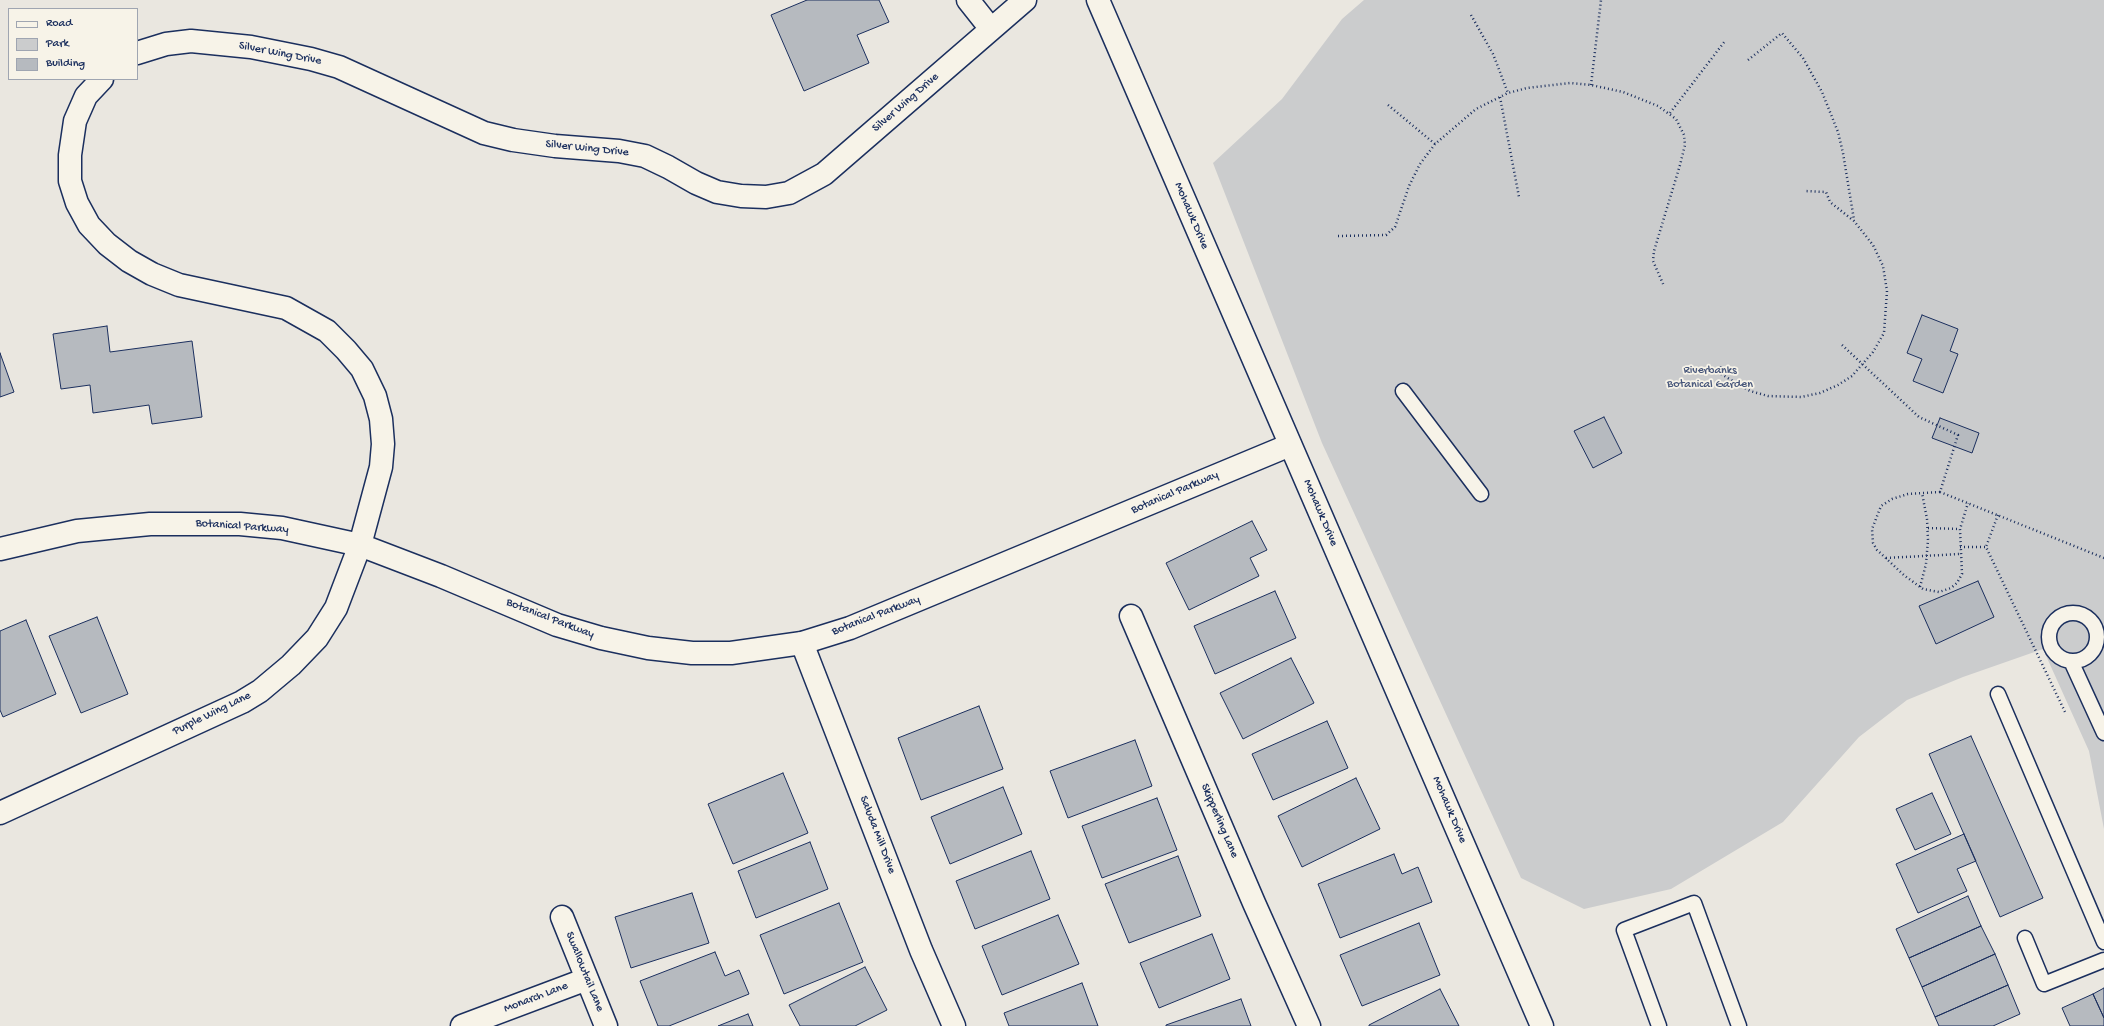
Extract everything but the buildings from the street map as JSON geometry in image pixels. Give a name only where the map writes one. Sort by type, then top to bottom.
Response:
[{"type":"street","points":[[968,0],[991,29]]},
{"type":"street","name":"Silver Wing Drive","points":[[138,54],[166,44],[191,41],[251,47],[311,59],[339,67],[484,132],[513,140],[555,146],[619,151],[645,156],[696,183],[717,192],[741,196],[766,197],[789,193],[824,174],[1025,0]]},
{"type":"street","name":"Mohawk Drive","points":[[1098,0],[1542,1026]]},
{"type":"street","points":[[101,80],[86,96],[75,121],[70,155],[70,182],[77,203],[89,225],[107,244],[129,261],[152,274],[179,285],[286,308],[304,317],[326,331],[346,350],[362,369],[375,396],[381,419],[383,444],[378,482],[360,545]]},
{"type":"street","name":"Botanical Parkway","points":[[0,549],[83,531],[150,524],[198,523],[282,528],[360,545],[441,576],[557,625],[601,638],[648,648],[692,653],[731,653],[802,643],[850,628],[1290,445]]},
{"type":"street","name":"Purple Wing Lane","points":[[0,812],[242,702],[260,691],[291,665],[317,638],[328,624],[336,608],[360,545]]},
{"type":"street","name":"Skipperling Lane","points":[[1131,616],[1254,903],[1309,1026]]},
{"type":"street","name":"Saluda Mill Drive","points":[[802,643],[921,950],[954,1026]]},
{"type":"street","name":"Swallowtail Lane","points":[[562,917],[606,1026]]},
{"type":"street","name":"Monarch Lane","points":[[462,1026],[587,979]]},
{"type":"lane","points":[[1403,391],[1481,494]]},
{"type":"lane","points":[[2071,661],[2104,733]]},
{"type":"lane","points":[[1998,694],[2104,942]]},
{"type":"lane","points":[[1659,1026],[1624,930],[1694,903],[1739,1026]]},
{"type":"lane","points":[[2025,938],[2044,984],[2104,960]]},
{"type":"path","points":[[1591,85],[1601,0]]},
{"type":"path","points":[[1471,15],[1493,54],[1508,93]]},
{"type":"path","points":[[1748,60],[1782,32],[1802,58],[1822,92],[1838,132],[1843,153],[1854,221]]},
{"type":"path","points":[[1670,113],[1725,40]]},
{"type":"path","points":[[1338,236],[1386,235],[1395,227],[1409,186],[1420,164],[1435,144],[1476,109],[1508,93],[1548,85],[1570,83],[1606,87],[1642,99],[1670,113],[1681,127],[1685,145],[1654,251],[1653,261],[1664,286]]},
{"type":"path","points":[[1500,97],[1519,197]]},
{"type":"path","points":[[1388,105],[1435,144]]},
{"type":"path","points":[[1721,366],[1722,374],[1750,390],[1768,396],[1801,397],[1820,393],[1838,385],[1863,365],[1873,352],[1884,333],[1887,290],[1883,266],[1873,245],[1854,221],[1830,202],[1826,192],[1804,191]]},
{"type":"path","points":[[1842,345],[1919,417],[1958,435],[1940,492]]},
{"type":"path","points":[[1968,503],[1960,529],[1962,574],[1957,583],[1951,588],[1939,592],[1931,592],[1920,587],[1877,550],[1873,543],[1872,529],[1876,515],[1881,506],[1892,499],[1922,493],[1940,492],[1968,503],[1998,515],[2019,525],[2104,558]]},
{"type":"path","points":[[1920,587],[1927,555],[1928,528],[1922,493]]},
{"type":"path","points":[[1998,515],[1986,547],[2066,714]]},
{"type":"path","points":[[1928,528],[1960,529]]},
{"type":"path","points":[[1960,547],[1986,547]]},
{"type":"path","points":[[1886,558],[1960,554]]},
{"type":"green space","name":"Riverbanks Botanical Garden","points":[[1364,0],[2104,0],[2104,829],[2089,751],[2043,649],[1963,677],[1907,700],[1859,737],[1783,822],[1671,889],[1584,909],[1521,878],[1322,443],[1213,163],[1282,99],[1342,19]]}]
